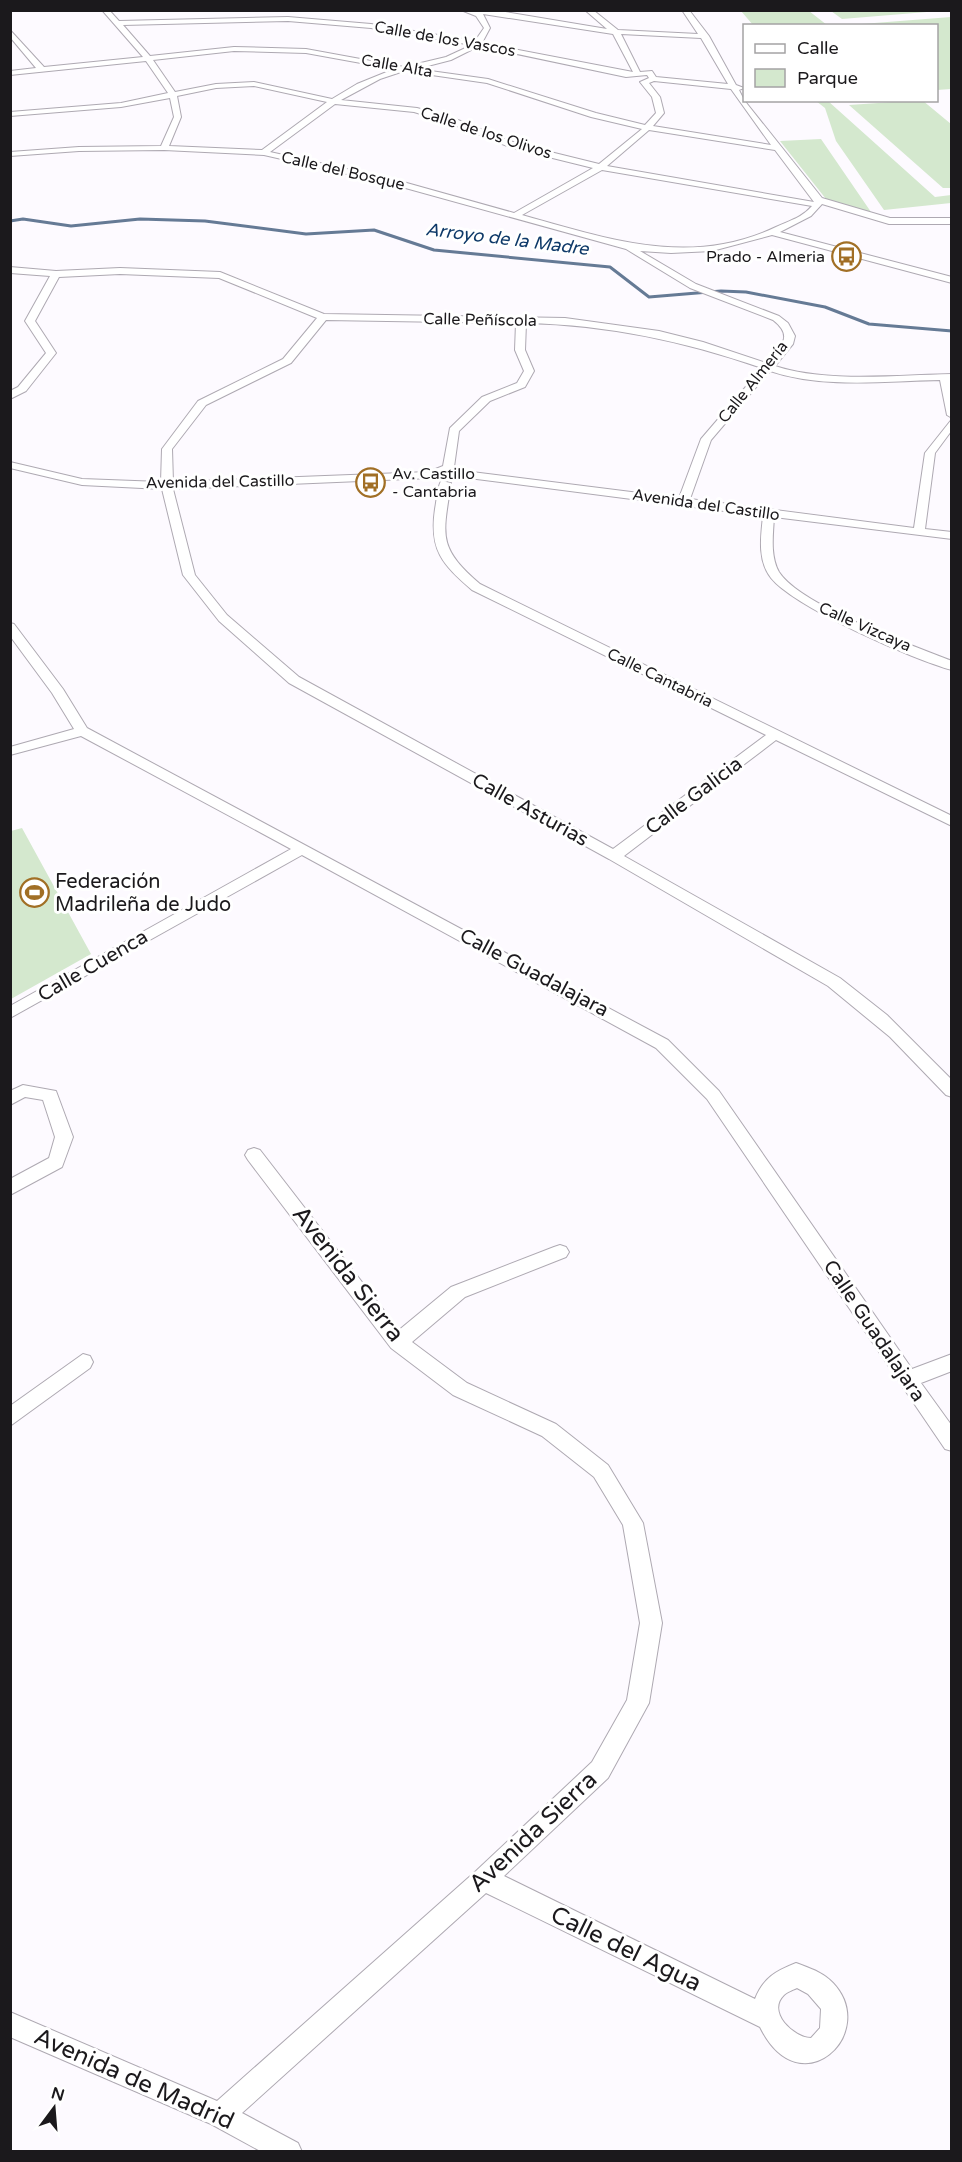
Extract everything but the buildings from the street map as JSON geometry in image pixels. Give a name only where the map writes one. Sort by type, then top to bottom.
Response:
[{"type":"street","points":[[105,10],[149,58],[178,111],[177,122],[164,148]]},
{"type":"street","points":[[464,10],[479,14],[490,11],[616,32],[705,36]]},
{"type":"street","points":[[588,10],[616,32],[637,72]]},
{"type":"street","points":[[685,10],[705,36],[743,99]]},
{"type":"street","points":[[264,153],[332,101],[360,84],[403,69],[463,53],[479,44],[487,28],[479,14]]},
{"type":"street","name":"Calle de los Vascos","points":[[118,23],[287,15],[479,44],[626,75],[631,81],[644,82]]},
{"type":"street","points":[[10,32],[42,70]]},
{"type":"street","name":"Calle Alta","points":[[10,72],[273,48],[337,55],[403,69],[488,81],[574,110],[648,128],[777,148]]},
{"type":"street","points":[[626,75],[637,72],[649,73],[654,79]]},
{"type":"street","points":[[516,215],[564,190],[600,166],[648,128],[660,113],[656,97],[644,82],[654,79],[743,89]]},
{"type":"street","name":"Calle de los Olivos","points":[[10,114],[121,105],[216,86],[254,84],[332,101],[414,110],[450,120],[515,146],[600,166],[819,203],[889,221],[951,221]]},
{"type":"street","points":[[660,256],[732,247],[774,233],[810,214],[819,203],[745,102]]},
{"type":"street","name":"Calle del Bosque","points":[[10,154],[79,149],[164,148],[264,153],[351,171],[516,215],[628,247],[643,254],[660,256]]},
{"type":"street","points":[[774,233],[951,280]]},
{"type":"street","name":"Calle Almería","points":[[660,256],[693,286],[758,309],[785,326],[790,336],[788,344],[706,440],[683,502]]},
{"type":"street","name":"Calle Peñíscola","points":[[10,270],[56,274],[120,270],[220,275],[322,317],[521,320],[598,324],[659,334],[700,344],[786,373],[840,378],[948,377]]},
{"type":"street","points":[[10,396],[22,389],[51,353],[30,321],[56,274]]},
{"type":"street","name":"Calle Asturias","points":[[322,317],[287,361],[202,404],[167,449],[167,486],[189,575],[223,618],[294,680],[614,856],[808,966],[862,1001],[901,1035],[951,1091]]},
{"type":"street","points":[[448,469],[454,430],[486,399],[521,385],[529,370],[520,350],[521,320]]},
{"type":"street","points":[[948,377],[951,415]]},
{"type":"street","points":[[920,532],[930,453],[951,422]]},
{"type":"street","name":"Avenida del Castillo","points":[[10,465],[82,482],[167,486],[431,475],[439,470],[448,469],[461,474],[951,536]]},
{"type":"street","points":[[431,475],[436,482],[445,483],[457,481],[461,474]]},
{"type":"street","name":"Calle Cantabria","points":[[445,483],[437,538],[451,566],[476,587],[951,822]]},
{"type":"street","name":"Calle Vizcaya","points":[[769,514],[765,548],[776,576],[813,604],[951,666]]},
{"type":"street","name":"Calle Guadalajara","points":[[10,627],[82,731],[662,1044],[713,1095],[951,1443]]},
{"type":"street","points":[[10,751],[82,731]]},
{"type":"street","name":"Calle Galicia","points":[[614,856],[775,735]]},
{"type":"street","name":"Calle Cuenca","points":[[10,1013],[300,849]]},
{"type":"street","points":[[10,1099],[23,1091],[50,1095],[64,1137],[56,1162],[10,1188]]},
{"type":"street","name":"Avenida Sierra","points":[[220,2115],[484,1879],[600,1770],[638,1703],[651,1623],[633,1523],[601,1471],[549,1430],[460,1389],[398,1342],[254,1155]]},
{"type":"street","points":[[398,1342],[458,1292],[560,1252]]},
{"type":"street","points":[[10,1418],[82,1362]]},
{"type":"street","points":[[908,1380],[951,1362]]},
{"type":"street","name":"Calle del Agua","points":[[484,1879],[767,2018]]},
{"type":"street","name":"Avenida de Madrid","points":[[10,2024],[220,2115],[289,2151]]},
{"type":"green space","points":[[831,10],[951,10],[842,19],[831,11]]},
{"type":"green space","points":[[741,11],[809,11],[826,24],[752,24]]},
{"type":"green space","points":[[951,17],[951,89],[938,90],[938,24],[862,24]]},
{"type":"green space","points":[[817,102],[829,102],[935,197],[951,195],[951,203],[884,210],[836,141],[825,108]]},
{"type":"green space","points":[[924,102],[951,124],[951,188],[943,188],[849,105]]},
{"type":"green space","points":[[821,139],[871,212],[826,199],[780,141]]},
{"type":"green space","name":"Federación Madrileña de Judo","points":[[22,828],[91,954],[11,999],[11,831]]},
{"type":"waterway","name":"Arroyo de la Madre","points":[[10,221],[23,219],[71,226],[140,219],[205,221],[306,234],[374,230],[434,250],[610,267],[649,297],[721,291],[746,292],[825,307],[869,324],[952,331]]},
{"type":"place","name":"Prado - Almeria","points":[[846,257]]},
{"type":"place","name":"Av. Castillo - Cantabria","points":[[371,483]]},
{"type":"place","name":"Federación Madrileña de Judo","points":[[34,893]]}]
